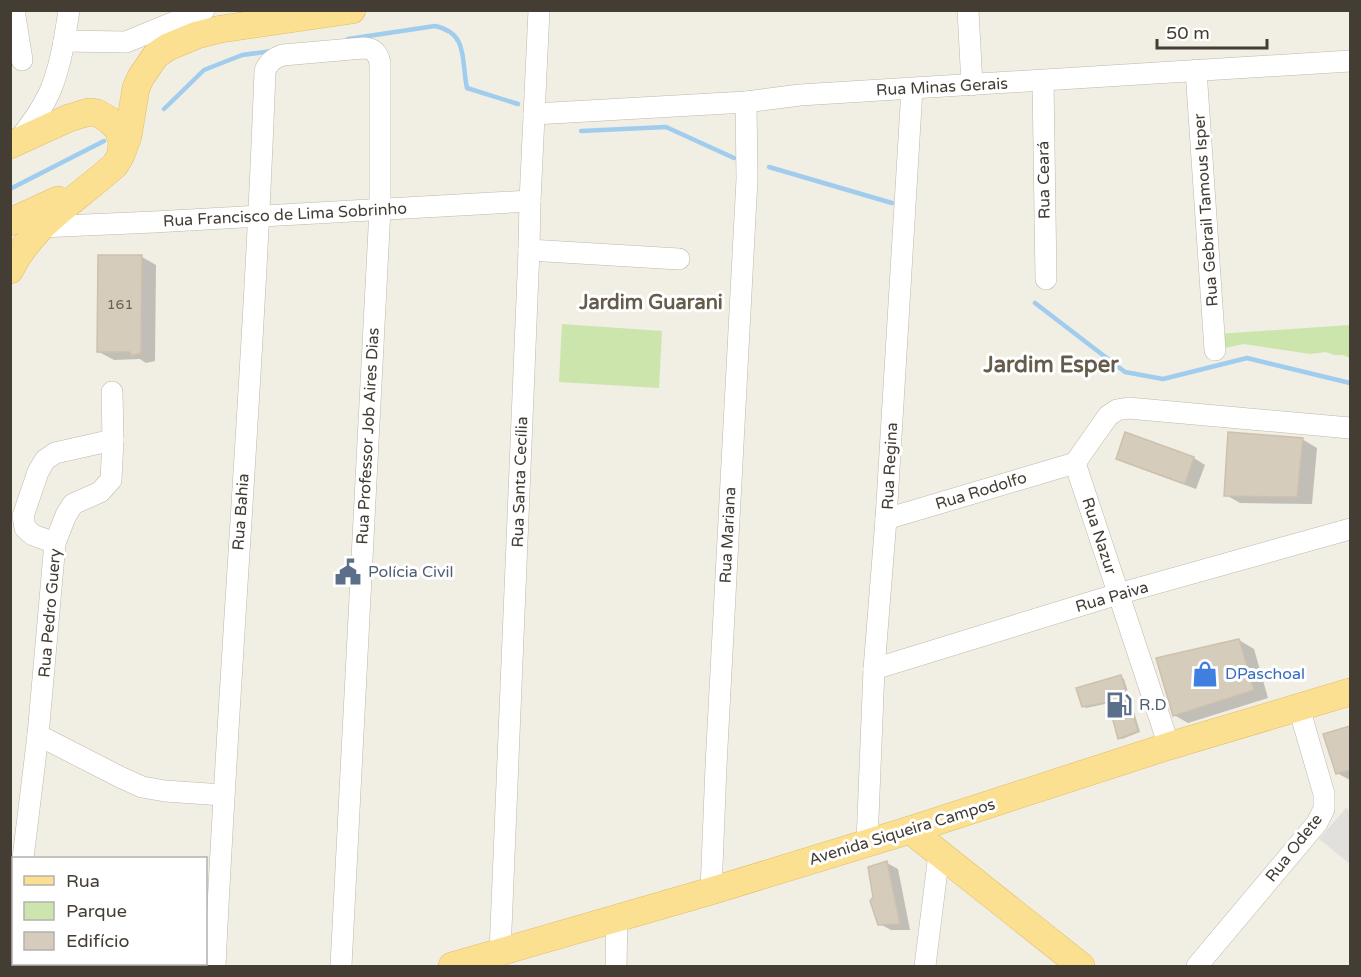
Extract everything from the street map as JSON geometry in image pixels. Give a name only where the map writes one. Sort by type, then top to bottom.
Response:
[{"type":"main road","points":[[10,270],[40,227],[115,165],[129,136],[136,88],[156,55],[168,47],[197,35],[221,29],[352,10]]},
{"type":"main road","points":[[14,143],[69,118],[88,112],[97,113],[118,129],[122,142],[121,155]]},
{"type":"main road","points":[[10,222],[91,184]]},
{"type":"main road","name":"Avenida Siqueira Campos","points":[[452,966],[711,891],[910,830],[1169,746],[1350,692]]},
{"type":"main road","points":[[910,830],[1081,966]]},
{"type":"street","points":[[14,10],[22,60]]},
{"type":"street","points":[[14,143],[38,113],[50,91],[56,76],[69,10]]},
{"type":"street","points":[[64,41],[126,42],[204,10]]},
{"type":"street","name":"Rua Santa Cecília","points":[[500,953],[539,10]]},
{"type":"street","points":[[968,10],[972,85]]},
{"type":"street","name":"Rua Bahia","points":[[215,966],[223,795],[260,216],[265,71],[272,60],[283,55],[369,48],[374,51]]},
{"type":"street","name":"Rua Professor Job Aires Dias","points":[[341,966],[380,209],[380,63],[374,51]]},
{"type":"street","name":"Rua Minas Gerais","points":[[534,114],[1350,61]]},
{"type":"street","name":"Rua Gebrail Tamous Isper","points":[[1196,70],[1215,350]]},
{"type":"street","name":"Rua Ceará","points":[[1042,81],[1046,279]]},
{"type":"street","name":"Rua Regina","points":[[867,843],[874,669],[886,519],[912,89]]},
{"type":"street","name":"Rua Mariana","points":[[711,891],[747,178],[746,102]]},
{"type":"street","name":"Rua Francisco de Lima Sobrinho","points":[[40,227],[530,201]]},
{"type":"street","points":[[529,250],[679,259]]},
{"type":"street","name":"Rua Pedro Guery","points":[[23,857],[38,735],[55,543],[73,504],[100,492],[111,480],[112,392]]},
{"type":"street","points":[[1075,463],[1108,416],[1117,410],[1128,408],[1350,428]]},
{"type":"street","points":[[55,543],[33,535],[25,528],[23,516],[38,471],[45,460],[55,453],[113,440]]},
{"type":"street","name":"Rua Rodolfo","points":[[886,519],[1075,463]]},
{"type":"street","name":"Rua Nazur","points":[[1075,463],[1169,746]]},
{"type":"street","name":"Rua Paiva","points":[[874,669],[1118,594],[1350,530]]},
{"type":"street","name":"Rua Odete","points":[[1197,966],[1317,823],[1324,809],[1324,794],[1299,708]]},
{"type":"street","points":[[38,735],[142,787],[223,795]]},
{"type":"street","points":[[925,966],[939,854]]},
{"type":"street","points":[[616,966],[617,918]]},
{"type":"green space","points":[[562,324],[662,331],[659,388],[559,382]]},
{"type":"green space","points":[[1350,325],[1350,358],[1326,352],[1310,354],[1244,344],[1215,350],[1217,334]]},
{"type":"shaded area","points":[[1346,808],[1350,811],[1350,864],[1319,839]]},
{"type":"building","points":[[98,255],[142,255],[141,353],[131,356],[130,352],[97,352]]},
{"type":"building","points":[[1125,432],[1194,457],[1185,484],[1116,459]]},
{"type":"building","points":[[1228,432],[1303,438],[1297,497],[1224,496]]},
{"type":"building","name":"DPaschoal","points":[[1239,639],[1254,690],[1173,716],[1156,658]]},
{"type":"building","name":"R.D","points":[[1121,675],[1138,731],[1118,739],[1108,702],[1082,707],[1076,688]]},
{"type":"building","points":[[1350,726],[1350,770],[1336,774],[1323,734]]},
{"type":"building","points":[[887,861],[900,924],[878,925],[870,901],[873,897],[868,867]]},
{"type":"waterway","points":[[348,39],[435,26],[446,30],[454,35],[462,50],[467,88],[518,104]]},
{"type":"waterway","points":[[164,109],[204,70],[242,55],[272,51]]},
{"type":"waterway","points":[[581,131],[666,127],[734,158]]},
{"type":"waterway","points":[[10,189],[104,141]]},
{"type":"waterway","points":[[769,167],[892,203]]},
{"type":"waterway","points":[[1035,303],[1125,372],[1163,379],[1247,358],[1350,383]]},
{"type":"place","name":"Polícia Civil","points":[[348,572]]},
{"type":"place","name":"DPaschoal","points":[[1205,674]]},
{"type":"place","name":"R.D","points":[[1119,705]]},
{"type":"district","name":"Jardim Guarani","points":[[651,303]]},
{"type":"district","name":"Jardim Esper","points":[[1051,365]]}]
